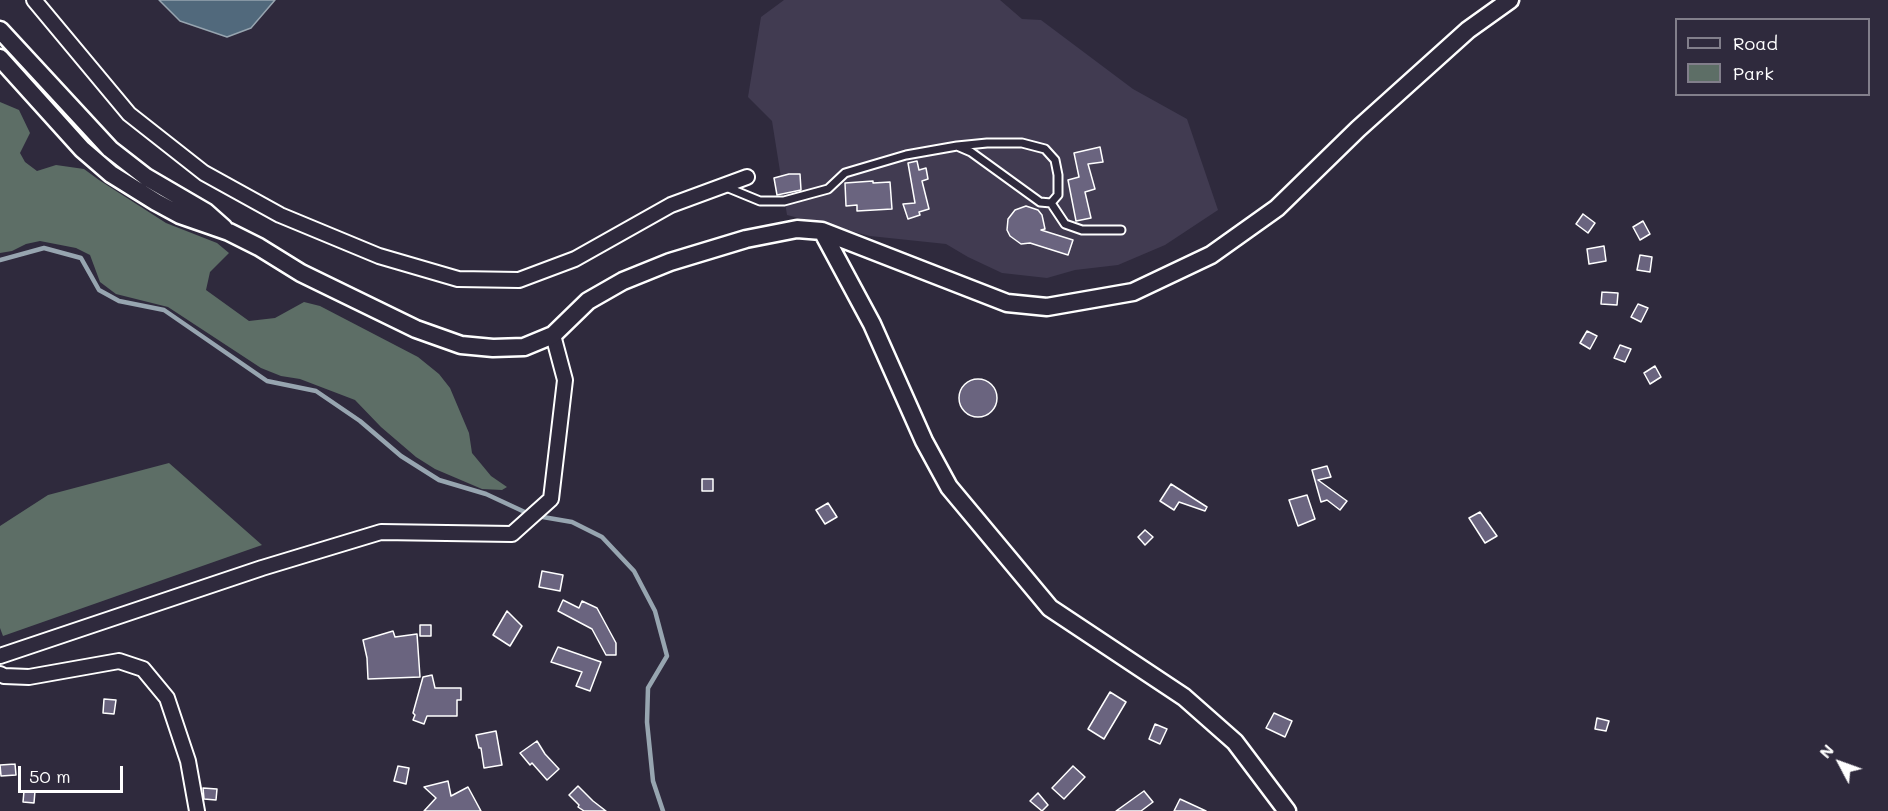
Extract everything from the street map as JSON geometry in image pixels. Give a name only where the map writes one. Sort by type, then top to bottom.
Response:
[{"type":"street","points":[[34,0],[129,114],[204,173],[280,215],[379,256],[458,279],[519,280],[575,259],[670,205],[747,177]]},
{"type":"street","points":[[0,58],[82,149],[111,174],[180,214],[229,232],[259,247],[301,273],[416,329],[461,345],[493,348],[524,347],[553,335],[588,301],[622,281],[670,262],[746,239],[797,230],[822,231],[1007,303],[1047,307],[1133,292],[1211,255],[1277,208],[1358,129],[1468,30],[1510,0]]},
{"type":"street","points":[[0,30],[110,149],[146,177],[206,213],[229,232]]},
{"type":"street","points":[[822,231],[872,324],[924,441],[949,486],[1050,608],[1184,697],[1235,742],[1287,811]]},
{"type":"street","points":[[0,656],[251,571],[381,532],[512,534],[552,499],[565,380],[553,335]]},
{"type":"street","points":[[0,674],[29,677],[119,661],[142,669],[167,698],[188,761],[196,811]]},
{"type":"lane","points":[[723,186],[760,201],[784,201],[828,189],[845,173],[906,155],[957,146],[1022,143],[1045,149],[1055,160],[1058,195],[1051,203]]},
{"type":"lane","points":[[957,146],[971,152],[1040,202],[1051,203]]},
{"type":"lane","points":[[1051,203],[1065,224],[1082,230],[1121,230]]},
{"type":"shaded area","points":[[784,0],[1000,0],[1022,19],[1041,20],[1133,89],[1187,119],[1218,210],[1165,245],[1118,265],[1075,270],[1047,278],[1002,273],[946,244],[870,236],[787,215],[772,121],[748,97],[761,17]]},
{"type":"green space","points":[[0,102],[19,110],[30,133],[20,153],[25,162],[37,171],[56,165],[84,169],[166,223],[217,243],[229,253],[210,272],[206,290],[249,321],[275,318],[304,302],[320,306],[418,357],[439,374],[450,388],[469,433],[472,453],[491,476],[507,487],[502,490],[482,489],[435,469],[416,457],[381,427],[355,400],[300,379],[281,376],[261,368],[168,307],[116,294],[100,282],[90,255],[76,248],[40,241],[0,253]]},
{"type":"green space","points":[[169,463],[262,545],[3,636],[0,628],[0,526],[48,495]]},
{"type":"water","points":[[159,0],[275,0],[251,28],[227,37],[180,21]]},
{"type":"building","points":[[1100,147],[1103,162],[1088,164],[1095,189],[1085,192],[1091,218],[1076,221],[1068,180],[1079,177],[1074,153]]},
{"type":"building","points":[[917,161],[919,170],[926,168],[928,179],[922,181],[929,209],[908,219],[903,204],[915,203],[908,163]]},
{"type":"building","points":[[800,174],[801,190],[777,195],[774,178]]},
{"type":"building","points":[[873,181],[873,183],[890,182],[892,209],[857,211],[857,205],[846,206],[845,183]]},
{"type":"building","points":[[1026,206],[1038,210],[1042,215],[1045,229],[1041,230],[1073,240],[1068,255],[1030,243],[1021,244],[1010,236],[1007,230],[1008,219],[1015,210]]},
{"type":"building","points":[[1583,214],[1595,223],[1588,233],[1576,224]]},
{"type":"building","points":[[1643,221],[1650,234],[1640,240],[1633,227]]},
{"type":"building","points":[[1604,246],[1606,261],[1589,264],[1587,249]]},
{"type":"building","points":[[1640,255],[1652,257],[1650,272],[1637,270]]},
{"type":"building","points":[[1602,292],[1618,293],[1617,305],[1601,304]]},
{"type":"building","points":[[1638,304],[1648,308],[1641,322],[1631,317]]},
{"type":"building","points":[[1587,331],[1597,336],[1590,349],[1580,343]]},
{"type":"building","points":[[1620,345],[1631,349],[1625,362],[1614,358]]},
{"type":"building","points":[[1655,366],[1661,377],[1650,384],[1644,373]]},
{"type":"building","points":[[978,379],[991,385],[997,398],[991,411],[978,417],[965,411],[959,398],[965,385]]},
{"type":"building","points":[[1327,466],[1331,477],[1318,480],[1347,501],[1340,510],[1327,500],[1321,502],[1312,470]]},
{"type":"building","points":[[702,479],[713,479],[713,491],[702,491]]},
{"type":"building","points":[[1171,484],[1207,507],[1205,511],[1179,502],[1174,510],[1160,501]]},
{"type":"building","points":[[1307,495],[1315,519],[1298,526],[1289,500]]},
{"type":"building","points":[[828,503],[837,517],[825,524],[816,510]]},
{"type":"building","points":[[1480,512],[1497,536],[1485,543],[1469,518]]},
{"type":"building","points":[[1145,530],[1153,537],[1145,545],[1138,537]]},
{"type":"building","points":[[542,571],[563,575],[560,591],[539,587]]},
{"type":"building","points":[[563,600],[579,608],[582,601],[597,608],[616,643],[616,655],[606,655],[592,629],[558,611]]},
{"type":"building","points":[[507,611],[522,626],[510,646],[493,635]]},
{"type":"building","points":[[420,625],[431,625],[431,636],[420,636]]},
{"type":"building","points":[[393,631],[395,637],[417,634],[420,677],[368,679],[363,640]]},
{"type":"building","points":[[558,647],[601,662],[590,691],[576,686],[582,672],[551,662]]},
{"type":"building","points":[[432,675],[435,688],[461,688],[461,700],[457,700],[457,716],[427,716],[424,724],[413,720],[415,715],[413,713],[423,677]]},
{"type":"building","points":[[1110,692],[1126,702],[1104,739],[1088,729]]},
{"type":"building","points":[[104,699],[116,700],[114,714],[103,713]]},
{"type":"building","points":[[1274,713],[1292,721],[1285,737],[1266,728]]},
{"type":"building","points":[[1597,718],[1609,721],[1606,731],[1595,729]]},
{"type":"building","points":[[1155,724],[1167,729],[1160,744],[1149,739]]},
{"type":"building","points":[[496,731],[502,765],[484,768],[476,735]]},
{"type":"building","points":[[537,741],[559,769],[547,780],[520,753]]},
{"type":"building","points":[[15,764],[16,775],[1,776],[0,765]]},
{"type":"building","points":[[398,766],[409,768],[406,784],[394,781]]},
{"type":"building","points":[[1073,766],[1085,777],[1064,799],[1052,788]]},
{"type":"building","points":[[448,781],[451,796],[468,787],[481,811],[424,811],[436,798],[424,787]]},
{"type":"building","points":[[578,786],[606,811],[584,811],[578,807],[579,805],[569,795]]},
{"type":"building","points":[[203,788],[217,789],[216,800],[204,799]]},
{"type":"building","points":[[24,791],[35,791],[34,803],[23,802]]},
{"type":"building","points":[[1144,791],[1153,802],[1141,811],[1116,811]]},
{"type":"building","points":[[1038,793],[1048,805],[1042,811],[1030,801]]},
{"type":"building","points":[[1180,799],[1206,811],[1174,811]]},
{"type":"waterway","points":[[0,260],[44,248],[81,258],[99,290],[119,301],[164,310],[267,381],[316,391],[360,421],[401,456],[439,480],[486,494],[529,514]]},
{"type":"waterway","points":[[537,516],[572,522],[602,537],[634,571],[655,611],[667,656],[648,688],[647,722],[653,781],[663,811]]}]
